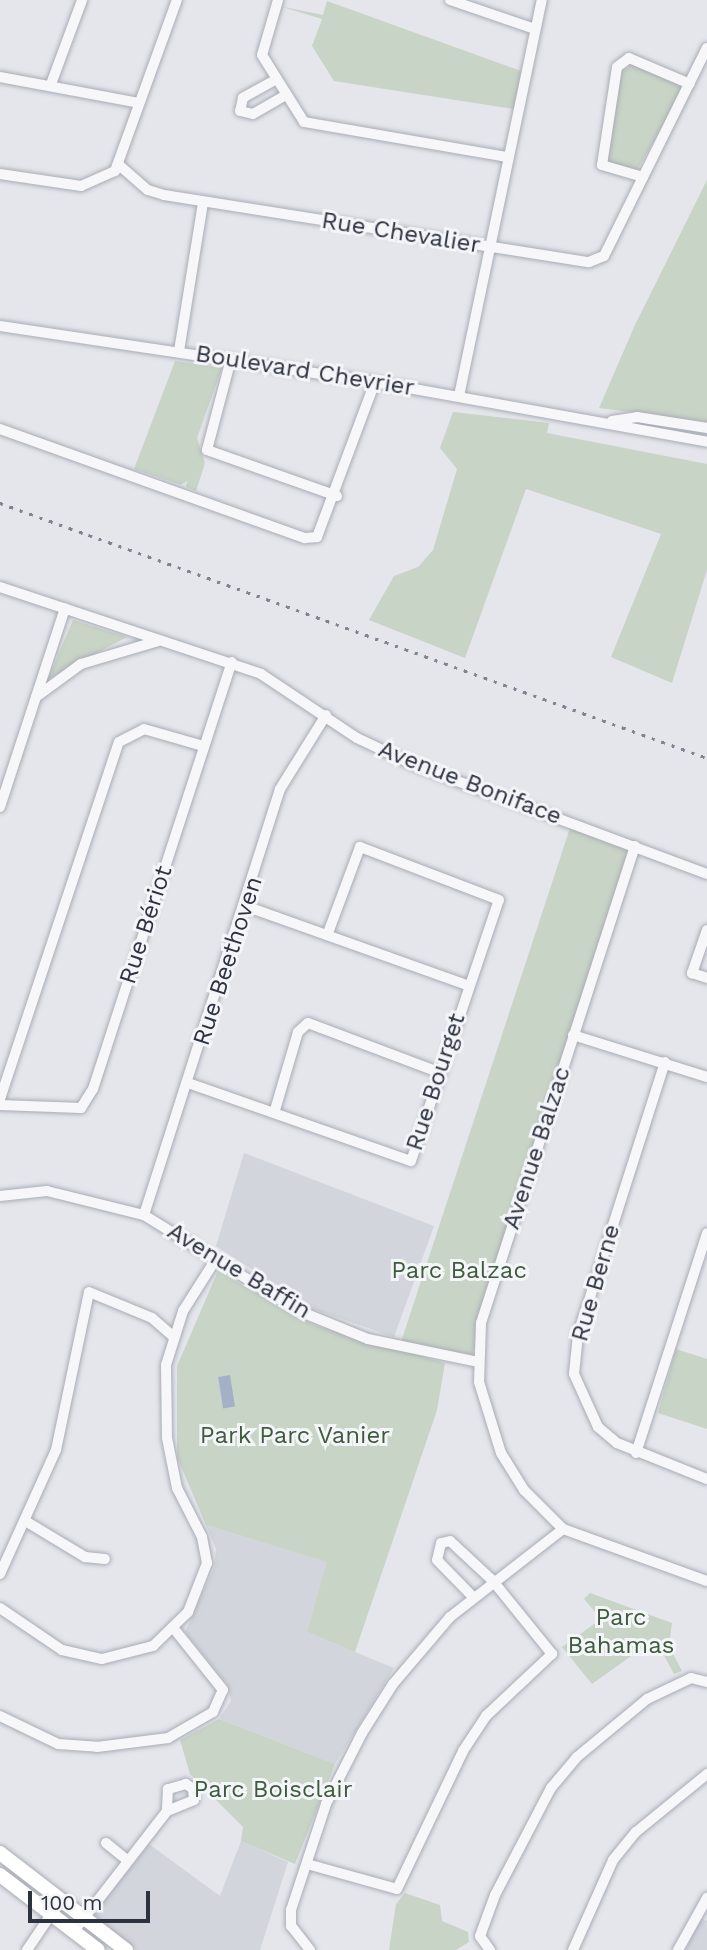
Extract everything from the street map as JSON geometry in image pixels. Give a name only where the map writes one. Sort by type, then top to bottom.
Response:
[{"type":"main road","points":[[0,1853],[126,1950]]},
{"type":"main road","points":[[0,1875],[97,1950]]},
{"type":"street","points":[[51,84],[82,0]]},
{"type":"street","points":[[0,174],[81,186],[119,165],[177,0]]},
{"type":"street","points":[[278,0],[262,55],[284,96],[304,122],[507,157]]},
{"type":"street","points":[[450,0],[532,28]]},
{"type":"street","points":[[459,396],[532,28],[542,0]]},
{"type":"street","name":"Rue Chevalier","points":[[119,165],[148,190],[203,202],[489,247],[598,260],[707,48]]},
{"type":"street","points":[[643,177],[602,165],[617,67],[629,58],[690,84]]},
{"type":"street","points":[[0,76],[139,103]]},
{"type":"street","points":[[275,80],[243,98],[240,111],[253,114],[284,96]]},
{"type":"street","points":[[180,351],[203,202]]},
{"type":"street","name":"Boulevard Chevrier","points":[[0,326],[375,382],[610,421],[707,442]]},
{"type":"street","points":[[232,359],[208,450],[337,496]]},
{"type":"street","points":[[0,429],[305,538],[324,530],[375,382]]},
{"type":"street","name":"Boulevard Chevrier","points":[[610,421],[637,417],[707,428]]},
{"type":"street","name":"Avenue Boniface","points":[[0,587],[232,662],[414,765],[707,874]]},
{"type":"street","points":[[0,807],[65,608]]},
{"type":"street","name":"Avenue Boniface","points":[[36,697],[108,651],[167,641]]},
{"type":"street","name":"Rue Bériot","points":[[0,1105],[81,1108],[93,1089],[232,662]]},
{"type":"street","name":"Rue Beethoven","points":[[144,1215],[280,789],[326,715]]},
{"type":"street","points":[[0,1099],[118,742],[144,729],[203,746]]},
{"type":"street","name":"Avenue Balzac","points":[[635,846],[481,1323],[478,1362],[485,1416],[501,1453],[524,1490],[563,1529],[707,1581]]},
{"type":"street","name":"Rue Bourget","points":[[188,1083],[275,1110],[411,1161],[467,985],[499,901],[360,847],[328,933]]},
{"type":"street","points":[[244,906],[328,933],[467,985]]},
{"type":"street","points":[[707,930],[692,973],[707,978]]},
{"type":"street","points":[[275,1110],[298,1032],[308,1023],[441,1073]]},
{"type":"street","points":[[573,1035],[707,1077]]},
{"type":"street","name":"Rue Berne","points":[[665,1062],[578,1334],[574,1374],[598,1427],[636,1453],[707,1479]]},
{"type":"street","name":"Avenue Baffin","points":[[0,1196],[47,1191],[144,1215],[299,1311],[368,1339],[478,1362]]},
{"type":"street","points":[[636,1453],[707,1233]]},
{"type":"street","points":[[0,1608],[57,1647],[90,1658],[133,1655],[175,1630],[207,1563],[202,1537],[177,1488],[167,1438],[173,1336],[216,1259]]},
{"type":"street","points":[[0,1574],[27,1522],[67,1412],[89,1292],[152,1318],[173,1336]]},
{"type":"street","points":[[27,1522],[85,1557],[105,1559]]},
{"type":"street","points":[[310,1950],[291,1926],[326,1804],[362,1733],[393,1684],[473,1597],[492,1580],[563,1529]]},
{"type":"street","points":[[307,1864],[397,1889],[463,1751],[486,1716],[552,1654],[492,1580],[450,1541],[441,1543],[437,1560],[473,1597]]},
{"type":"street","points":[[0,1716],[58,1744],[97,1747],[168,1738],[214,1713],[223,1690],[175,1630]]},
{"type":"street","points":[[490,1950],[480,1936],[495,1895],[551,1788],[577,1757],[647,1699],[691,1678],[707,1682]]},
{"type":"street","points":[[573,1950],[613,1860],[636,1832],[707,1774]]},
{"type":"street","points":[[74,1931],[167,1811]]},
{"type":"street","points":[[106,1843],[128,1861]]},
{"type":"street","points":[[678,1950],[707,1898]]},
{"type":"street","points":[[27,1950],[60,1901]]},
{"type":"shaded area","points":[[244,1153],[434,1226],[394,1337],[313,1309],[216,1246]]},
{"type":"shaded area","points":[[206,1525],[328,1562],[307,1632],[394,1668],[335,1764],[219,1719],[231,1701],[227,1684],[185,1632],[214,1568],[216,1549]]},
{"type":"shaded area","points":[[241,1841],[288,1862],[260,1950],[136,1950],[94,1915],[149,1844],[220,1896]]},
{"type":"shaded area","points":[[699,1918],[707,1921],[707,1950],[686,1950]]},
{"type":"green space","points":[[327,1],[521,71],[514,109],[334,81],[312,46],[322,19],[279,6],[323,15]]},
{"type":"green space","points":[[634,64],[687,85],[637,170],[612,164],[606,155],[622,71]]},
{"type":"green space","points":[[707,180],[707,422],[599,408],[635,325]]},
{"type":"green space","points":[[175,361],[222,368],[197,438],[205,463],[196,491],[186,487],[187,481],[181,485],[134,469]]},
{"type":"green space","points":[[453,412],[549,423],[547,433],[707,464],[707,570],[672,683],[611,657],[661,534],[526,489],[465,658],[369,620],[394,576],[418,567],[433,550],[457,469],[440,448]]},
{"type":"green space","points":[[73,620],[127,637],[48,679]]},
{"type":"green space","name":"Parc Balzac","points":[[570,828],[629,848],[472,1355],[401,1342]]},
{"type":"green space","name":"Park Parc Vanier","points":[[218,1271],[314,1325],[445,1363],[437,1410],[355,1652],[307,1632],[327,1562],[206,1525],[177,1457],[177,1366]]},
{"type":"green space","points":[[676,1349],[707,1359],[707,1429],[658,1413]]},
{"type":"green space","name":"Parc Bahamas","points":[[590,1593],[672,1623],[669,1646],[682,1671],[674,1674],[655,1639],[592,1684],[562,1647],[601,1619],[584,1599]]},
{"type":"green space","name":"Parc Boisclair","points":[[219,1719],[335,1764],[295,1864],[241,1841],[243,1827],[190,1774],[180,1740]]},
{"type":"green space","points":[[405,1893],[440,1905],[442,1921],[468,1932],[469,1942],[456,1950],[389,1950],[396,1904]]},
{"type":"water","points":[[230,1375],[235,1407],[223,1408],[218,1377]]},
{"type":"railway","points":[[0,503],[707,758]]}]
